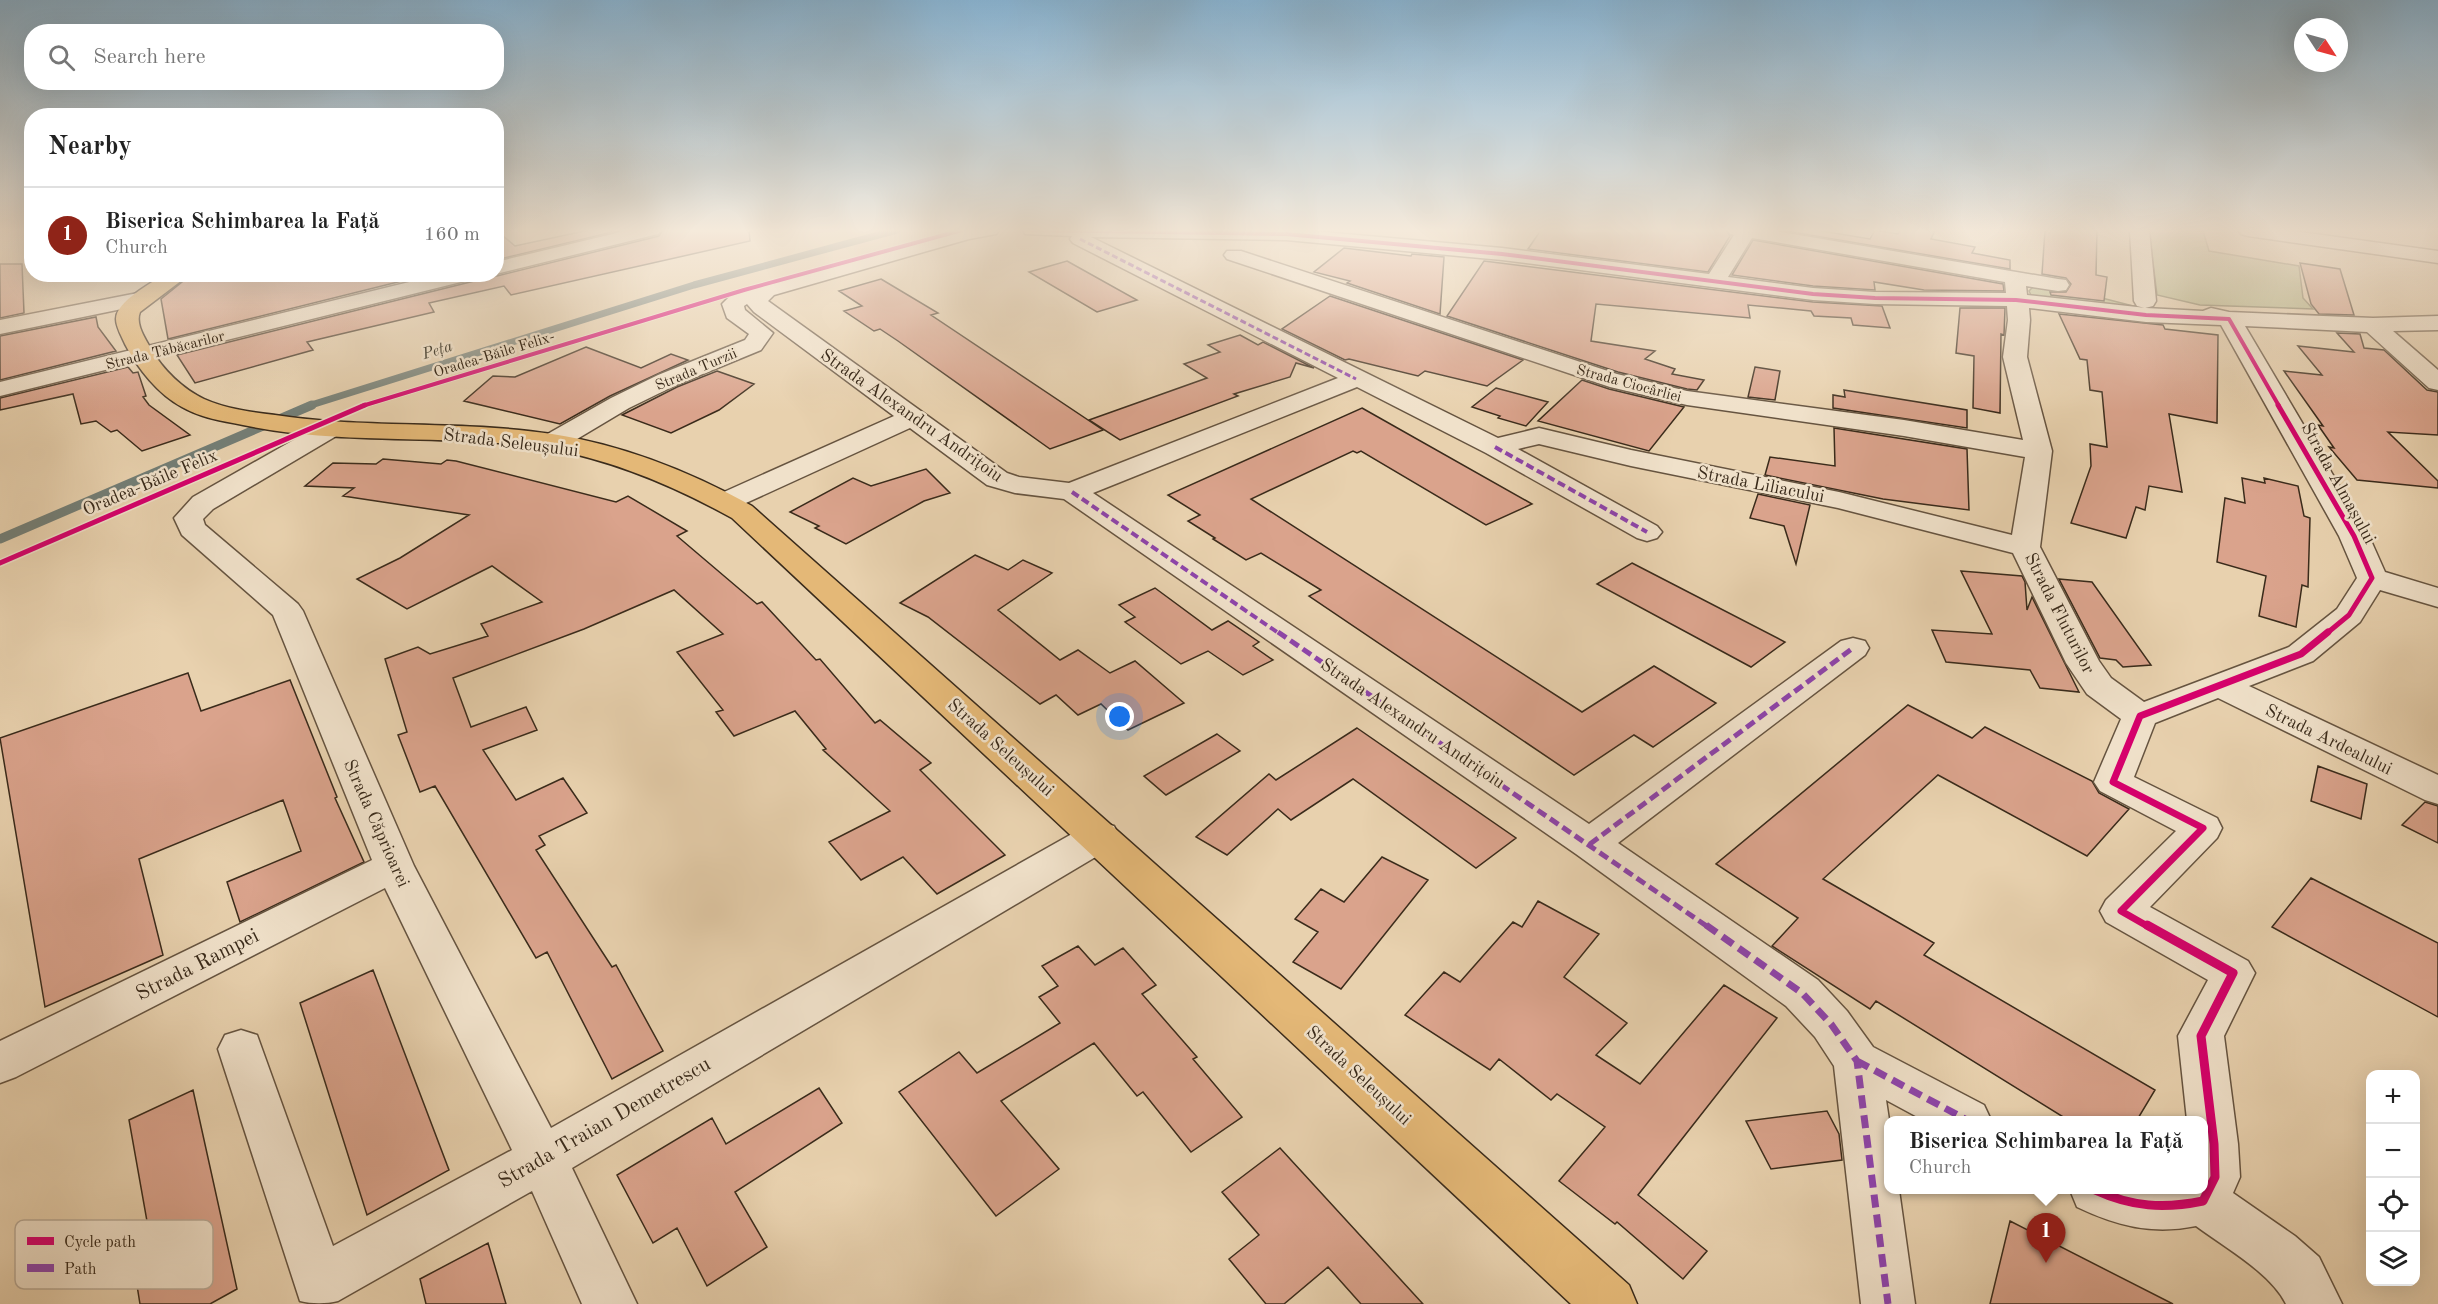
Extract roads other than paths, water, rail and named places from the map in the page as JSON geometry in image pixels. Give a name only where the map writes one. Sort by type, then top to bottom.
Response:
[{"type":"main road","points":[[143,298],[154,291]]},
{"type":"main road","name":"Strada Seleușului","points":[[143,298],[128,311],[126,319],[144,356],[169,385],[188,401],[211,410],[280,424],[329,430],[466,434],[553,442],[650,469],[691,485],[742,512],[1610,1304]]},
{"type":"street","name":"Strada Tăbăcarilor","points":[[0,389],[144,356],[403,291]]},
{"type":"street","name":"Strada Turzii","points":[[553,442],[639,394],[753,345],[762,333],[735,313],[733,304],[741,298],[762,291]]},
{"type":"street","name":"Strada Alexandru Andrițoiu","points":[[766,291],[757,298],[758,304],[998,479],[1016,485],[1072,492],[1590,844],[1802,993],[1831,1024],[1857,1061],[1888,1304]]},
{"type":"street","points":[[1182,291],[1496,447],[1647,532]]},
{"type":"street","name":"Strada Ciocârliei","points":[[1342,291],[1621,383],[1687,398],[1904,428],[2039,450]]},
{"type":"street","points":[[1800,291],[1845,296],[1955,291]]},
{"type":"street","name":"Strada Fluturilor","points":[[2016,291],[2019,320],[2015,357],[2039,450],[2025,547],[2088,671],[2099,686],[2140,716]]},
{"type":"street","points":[[2030,291],[2146,315],[2373,325],[2438,323]]},
{"type":"street","points":[[2042,291],[2145,302],[2229,319]]},
{"type":"street","points":[[2144,291],[2145,302]]},
{"type":"street","points":[[0,327],[143,298]]},
{"type":"street","name":"Strada Almașului","points":[[2229,319],[2354,536],[2372,578]]},
{"type":"street","points":[[2373,325],[2438,383]]},
{"type":"street","points":[[1072,492],[1356,379]]},
{"type":"street","points":[[725,502],[912,417]]},
{"type":"street","name":"Strada Căprioarei","points":[[329,430],[203,503],[188,518],[192,529],[287,611],[394,866],[542,1159],[610,1304]]},
{"type":"street","name":"Strada Liliacului","points":[[1496,447],[1539,436],[1631,458],[1839,500],[2025,547]]},
{"type":"street","points":[[2208,1192],[2216,1177],[2201,1036],[2233,973],[2121,911],[2203,828],[2113,782],[2140,716],[2301,654],[2349,615],[2372,578],[2438,598]]},
{"type":"street","points":[[1590,844],[1853,648]]},
{"type":"street","name":"Strada Ardealului","points":[[2221,686],[2438,791]]},
{"type":"street","name":"Strada Traian Demetrescu","points":[[242,1049],[319,1281],[542,1159],[1100,837]]},
{"type":"street","name":"Strada Rampei","points":[[0,1063],[394,866]]},
{"type":"street","points":[[1857,1061],[1960,1116]]},
{"type":"street","points":[[2103,1194],[2116,1201],[2142,1207],[2173,1208],[2203,1201],[2207,1194]]},
{"type":"street","points":[[2203,1201],[2277,1254],[2300,1275],[2315,1304]]},
{"type":"waterway","name":"Peța","points":[[308,406],[675,291]]},
{"type":"waterway","name":"Peța","points":[[0,539],[312,405]]},
{"type":"place","name":"Biserica Schimbarea la Față","points":[[2046,1263]]}]
